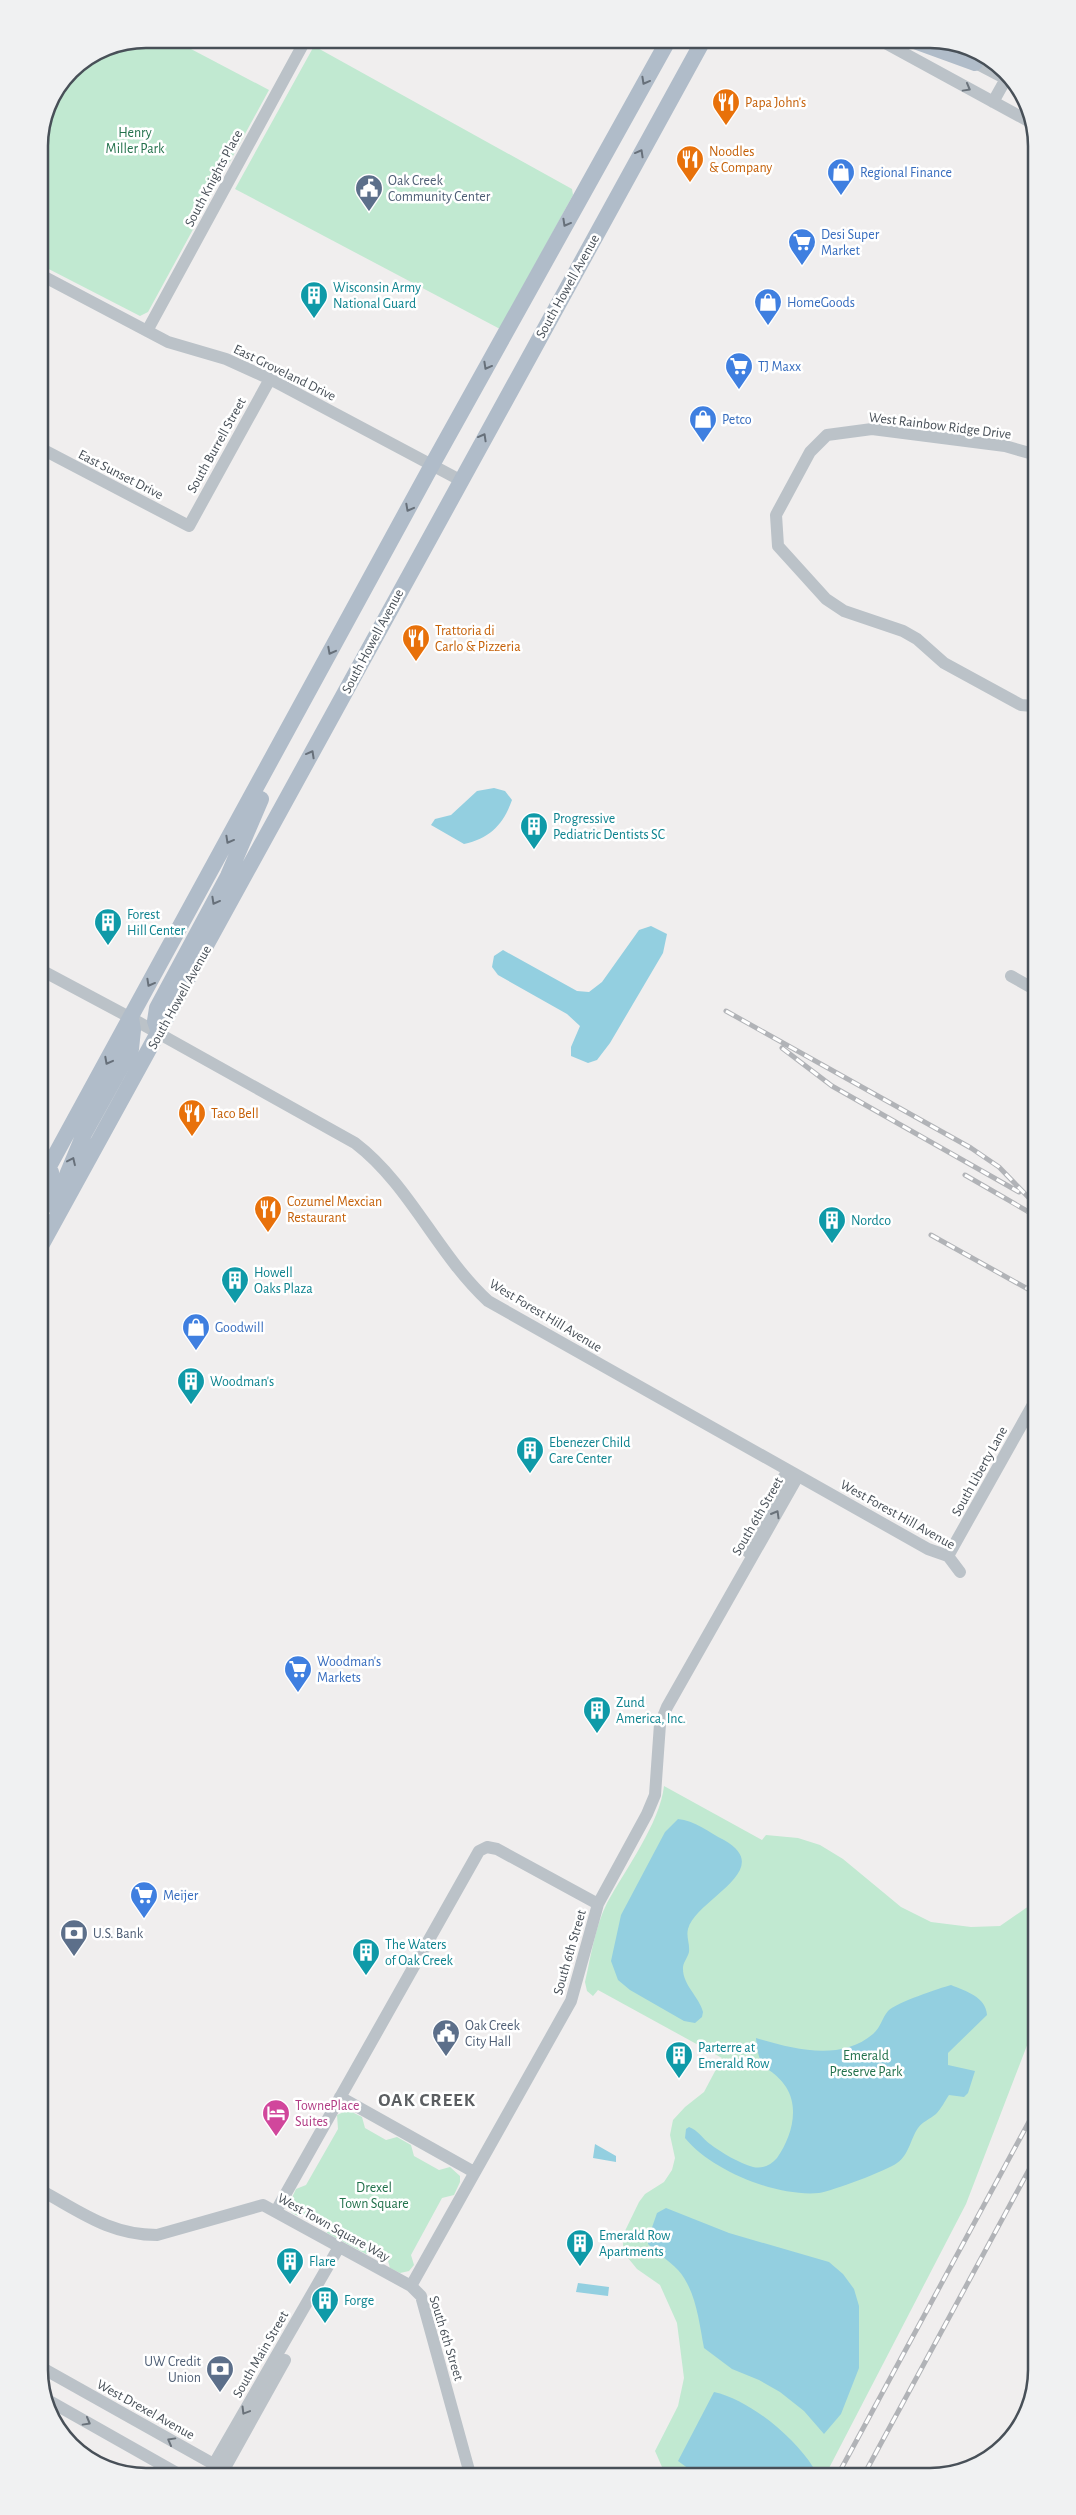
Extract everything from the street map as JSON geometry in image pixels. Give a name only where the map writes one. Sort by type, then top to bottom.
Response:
[{"type":"main road","points":[[48,1170],[432,466],[664,48]]},
{"type":"main road","name":"South Howell Avenue","points":[[48,1234],[460,480],[699,48]]},
{"type":"main road","points":[[933,48],[975,63]]},
{"type":"main road","points":[[159,1033],[155,1021],[159,1003],[228,876],[255,816],[282,743]]},
{"type":"main road","points":[[48,1224],[67,1172],[84,1134],[131,1049],[133,1030],[131,1018]]},
{"type":"main road","points":[[48,1184],[62,1145]]},
{"type":"street","name":"South Knights Place","points":[[147,331],[301,48]]},
{"type":"street","points":[[894,48],[1025,119]]},
{"type":"street","points":[[953,50],[997,74]]},
{"type":"street","points":[[993,102],[1005,83]]},
{"type":"street","name":"East Groveland Drive","points":[[48,279],[178,346],[226,359],[270,379],[460,480]]},
{"type":"street","name":"South Burrell Street","points":[[189,526],[270,379]]},
{"type":"street","name":"West Rainbow Ridge Drive","points":[[1028,453],[1005,446],[872,429],[827,435],[810,452],[776,515],[778,546],[826,599],[844,610],[903,631],[917,639],[944,663],[1021,705],[1028,706]]},
{"type":"street","name":"East Sunset Drive","points":[[48,452],[189,526]]},
{"type":"street","name":"West Forest Hill Avenue","points":[[48,974],[159,1033],[368,1152],[377,1161],[468,1283],[488,1301],[928,1548],[948,1556],[960,1572]]},
{"type":"street","points":[[1011,976],[1028,986]]},
{"type":"street","name":"South Liberty Lane","points":[[948,1556],[1028,1413]]},
{"type":"street","name":"South 6th Street","points":[[468,2467],[421,2296],[411,2286],[571,2001],[598,1904],[647,1814],[655,1795],[658,1774],[660,1724],[667,1707],[742,1571],[753,1535],[793,1473]]},
{"type":"street","points":[[276,2211],[479,1851],[487,1847],[497,1849],[598,1904]]},
{"type":"street","points":[[340,2097],[474,2172]]},
{"type":"street","name":"West Town Square Way","points":[[47,2194],[107,2227],[140,2235],[157,2235],[263,2205],[411,2286]]},
{"type":"street","name":"South Main Street","points":[[223,2467],[343,2249]]},
{"type":"street","name":"West Drexel Avenue","points":[[47,2371],[212,2467]]},
{"type":"street","points":[[54,2404],[166,2467]]},
{"type":"green space","name":"Henry Miller Park","points":[[189,48],[269,90],[148,312],[140,316],[48,269],[49,126],[64,91],[91,64],[108,55],[126,49]]},
{"type":"green space","points":[[313,48],[318,48],[572,189],[573,195],[500,329],[235,189]]},
{"type":"green space","name":"Emerald Preserve Park","points":[[664,1786],[762,1840],[766,1835],[798,1838],[820,1845],[843,1859],[901,1907],[931,1922],[971,1927],[1000,1926],[1028,1907],[1028,2043],[966,2204],[829,2468],[663,2468],[655,2451],[678,2406],[684,2378],[677,2323],[660,2285],[637,2269],[628,2258],[623,2245],[624,2233],[645,2194],[664,2182],[672,2170],[675,2158],[670,2135],[673,2120],[685,2107],[704,2092],[722,2058],[598,1990],[593,1996],[587,1991],[585,1982],[603,1912],[649,1831],[661,1800]]},
{"type":"green space","name":"Drexel Town Square","points":[[348,2110],[362,2117],[365,2128],[386,2140],[397,2137],[411,2145],[414,2156],[439,2170],[450,2167],[460,2176],[460,2182],[454,2195],[442,2198],[411,2255],[414,2265],[409,2271],[400,2273],[390,2268],[387,2257],[377,2251],[366,2254],[327,2233],[325,2221],[309,2213],[298,2216],[292,2213],[288,2206],[296,2189],[306,2185],[338,2129],[337,2115]]},
{"type":"water","points":[[494,788],[505,791],[512,800],[500,823],[488,834],[464,844],[431,825],[435,819],[451,815],[477,791]]},
{"type":"water","points":[[651,926],[667,934],[663,953],[610,1043],[597,1060],[588,1063],[571,1056],[571,1047],[580,1026],[567,1014],[498,975],[492,967],[494,956],[503,950],[577,991],[589,992],[602,982],[639,930]]},
{"type":"water","points":[[678,1819],[696,1824],[724,1840],[738,1851],[742,1862],[738,1873],[729,1885],[704,1907],[694,1918],[688,1929],[689,1952],[683,1967],[683,1973],[703,2012],[702,2017],[695,2023],[684,2021],[630,1990],[618,1980],[611,1961],[621,1915],[665,1832]]},
{"type":"water","points":[[951,1985],[969,1992],[979,1999],[986,2009],[987,2015],[948,2053],[948,2065],[975,2071],[968,2093],[964,2097],[949,2095],[936,2114],[918,2128],[907,2152],[901,2160],[891,2167],[835,2189],[819,2193],[784,2191],[765,2186],[728,2171],[711,2161],[685,2138],[686,2129],[689,2127],[695,2130],[707,2142],[742,2163],[753,2167],[763,2167],[772,2163],[782,2150],[790,2133],[793,2114],[792,2105],[786,2087],[763,2064],[757,2050],[756,2038],[785,2046],[816,2051],[846,2048],[860,2043],[873,2034],[892,2008],[918,1996]]},
{"type":"water","points":[[595,2144],[616,2156],[616,2162],[593,2158]]},
{"type":"water","points":[[666,2208],[729,2233],[829,2262],[843,2274],[854,2289],[859,2306],[859,2368],[841,2414],[824,2434],[804,2411],[780,2392],[759,2380],[732,2369],[704,2348],[696,2307],[689,2287],[678,2270],[648,2244],[657,2213]]},
{"type":"water","points":[[578,2283],[609,2287],[608,2296],[576,2292]]},
{"type":"water","points":[[714,2392],[742,2403],[770,2421],[795,2444],[813,2467],[687,2468],[678,2461]]},
{"type":"railway","points":[[726,1011],[971,1148],[999,1167],[1028,1197]]},
{"type":"railway","points":[[782,1048],[832,1086],[1019,1192]]},
{"type":"railway","points":[[965,1175],[1028,1212]]},
{"type":"railway","points":[[931,1235],[1028,1289]]},
{"type":"railway","points":[[842,2468],[1028,2124]]},
{"type":"railway","points":[[868,2468],[1028,2172]]},
{"type":"place","name":"Papa John's","points":[[726,126]]},
{"type":"place","name":"Noodles & Company","points":[[690,183]]},
{"type":"place","name":"Regional Finance","points":[[841,196]]},
{"type":"place","name":"Oak Creek Community Center","points":[[369,212]]},
{"type":"place","name":"Desi Super Market","points":[[802,266]]},
{"type":"place","name":"Wisconsin Army National Guard","points":[[314,319]]},
{"type":"place","name":"HomeGoods","points":[[768,326]]},
{"type":"place","name":"TJ Maxx","points":[[739,390]]},
{"type":"place","name":"Petco","points":[[703,443]]},
{"type":"place","name":"Trattoria di Carlo & Pizzeria","points":[[416,662]]},
{"type":"place","name":"Progressive Pediatric Dentists SC","points":[[534,850]]},
{"type":"place","name":"Forest Hill Center","points":[[108,946]]},
{"type":"place","name":"Taco Bell","points":[[192,1137]]},
{"type":"place","name":"Cozumel Mexcian Restaurant","points":[[268,1233]]},
{"type":"place","name":"Nordco","points":[[832,1244]]},
{"type":"place","name":"Howell Oaks Plaza","points":[[235,1304]]},
{"type":"place","name":"Goodwill","points":[[196,1351]]},
{"type":"place","name":"Woodman's","points":[[191,1405]]},
{"type":"place","name":"Ebenezer Child Care Center","points":[[530,1474]]},
{"type":"place","name":"Woodman's Markets","points":[[298,1693]]},
{"type":"place","name":"Zund America, Inc.","points":[[597,1734]]},
{"type":"place","name":"Meijer","points":[[144,1919]]},
{"type":"place","name":"U.S. Bank","points":[[74,1957]]},
{"type":"place","name":"The Waters of Oak Creek","points":[[366,1976]]},
{"type":"place","name":"Oak Creek City Hall","points":[[446,2057]]},
{"type":"place","name":"Parterre at Emerald Row","points":[[679,2079]]},
{"type":"place","name":"TownePlace Suites","points":[[276,2137]]},
{"type":"place","name":"Emerald Row Apartments","points":[[580,2267]]},
{"type":"place","name":"Flare","points":[[290,2285]]},
{"type":"place","name":"Forge","points":[[325,2324]]},
{"type":"place","name":"UW Credit Union","points":[[220,2393]]},
{"type":"district","name":"OAK CREEK","points":[[427,2099]]}]
